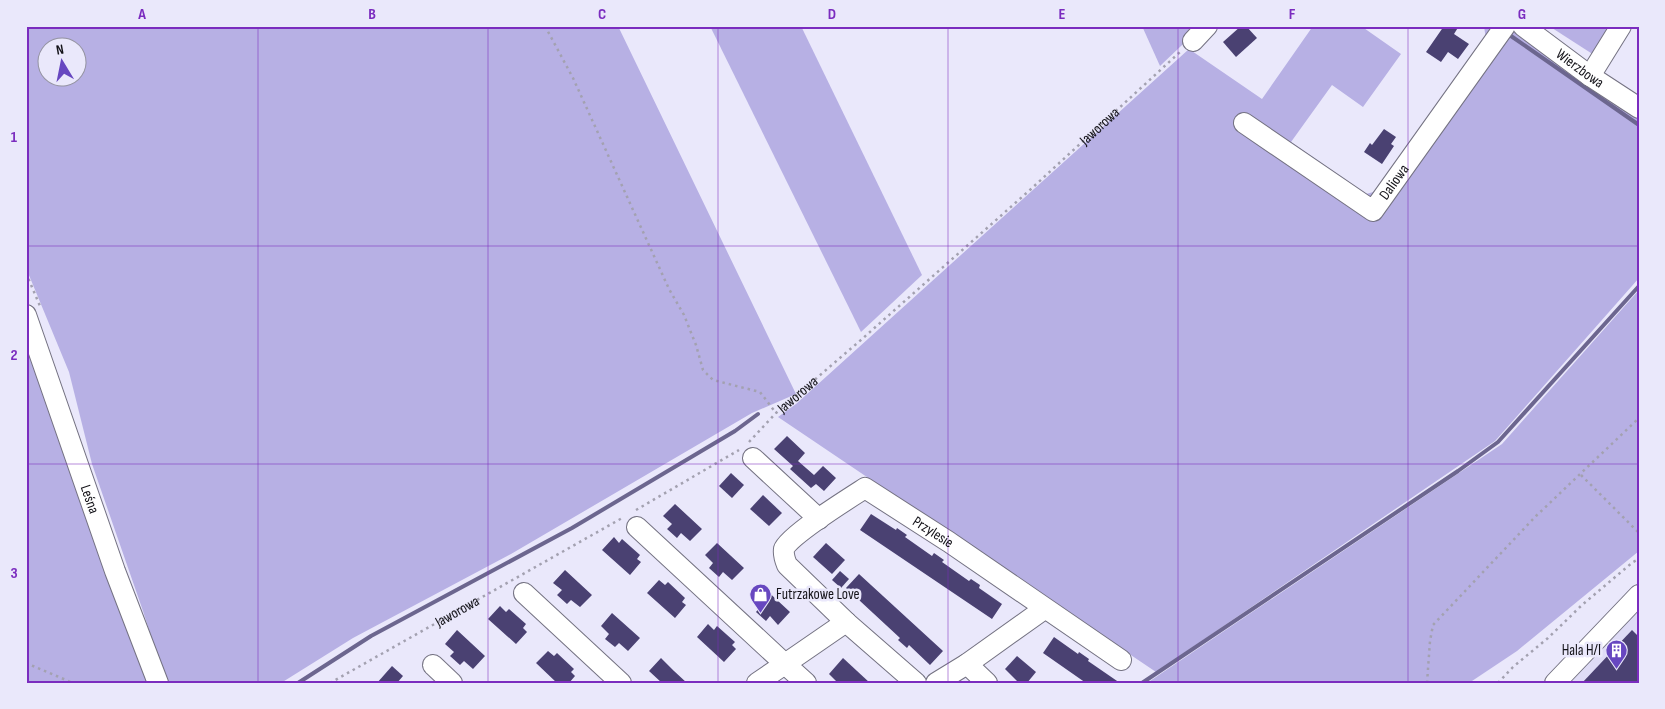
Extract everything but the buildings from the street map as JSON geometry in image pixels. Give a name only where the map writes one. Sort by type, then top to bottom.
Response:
[{"type":"street","points":[[1192,40],[1207,26]]},
{"type":"street","name":"Daliowa","points":[[1244,123],[1373,210],[1505,26]]},
{"type":"street","name":"Wierzbowa","points":[[1523,26],[1590,76],[1638,106]]},
{"type":"street","points":[[1590,76],[1621,26]]},
{"type":"street","name":"Leśna","points":[[26,314],[115,571],[158,683]]},
{"type":"street","points":[[748,450],[819,519]]},
{"type":"street","name":"Przylesie","points":[[916,683],[846,622],[787,565],[784,557],[784,549],[787,543],[865,488],[949,542],[1044,609],[1121,660]]},
{"type":"street","points":[[637,527],[806,683]]},
{"type":"street","points":[[524,593],[622,683]]},
{"type":"street","points":[[1555,683],[1639,595]]},
{"type":"street","points":[[936,683],[967,664],[1044,609]]},
{"type":"street","points":[[757,683],[846,622]]},
{"type":"street","points":[[433,664],[452,683]]},
{"type":"street","points":[[967,664],[987,683]]},
{"type":"path","points":[[545,26],[574,78],[670,289],[684,315],[696,345],[703,370],[713,380],[760,392],[776,413]]},
{"type":"path","name":"Jaworowa","points":[[330,683],[748,450],[776,413],[1031,189],[1192,40]]},
{"type":"path","points":[[1427,683],[1433,625],[1536,516],[1639,418]]},
{"type":"path","points":[[1581,475],[1639,533]]},
{"type":"path","points":[[1498,683],[1513,666],[1548,638],[1582,605],[1639,559]]},
{"type":"path","points":[[26,663],[73,683]]},
{"type":"shaded area","points":[[26,26],[618,26],[796,394],[752,413],[511,554],[353,638],[281,683],[169,683],[164,677],[92,464],[69,372],[26,268]]},
{"type":"shaded area","points":[[710,26],[801,26],[922,275],[861,332]]},
{"type":"shaded area","points":[[1142,26],[1202,26],[1160,66]]},
{"type":"shaded area","points":[[1313,26],[1361,26],[1401,54],[1363,107],[1332,85],[1291,142],[1366,194],[1377,191],[1486,40],[1484,26],[1514,26],[1639,115],[1639,278],[1495,441],[1156,672],[778,417],[796,404],[1189,49],[1262,99]]},
{"type":"shaded area","points":[[1549,26],[1611,26],[1594,55]]},
{"type":"shaded area","points":[[1639,290],[1639,551],[1517,651],[1469,683],[1147,683],[1502,444]]},
{"type":"shaded area","points":[[26,336],[151,683],[26,683]]},
{"type":"shaded area","points":[[1639,606],[1639,683],[1565,683]]},
{"type":"waterway","points":[[1511,36],[1639,125]]},
{"type":"waterway","points":[[1142,683],[1458,471],[1498,442],[1639,286]]},
{"type":"waterway","points":[[298,683],[371,636],[572,528],[735,431],[758,414]]},
{"type":"place","name":"Futrzakowe Love","points":[[760,613]]},
{"type":"place","name":"Hala H/I","points":[[1617,669]]}]
